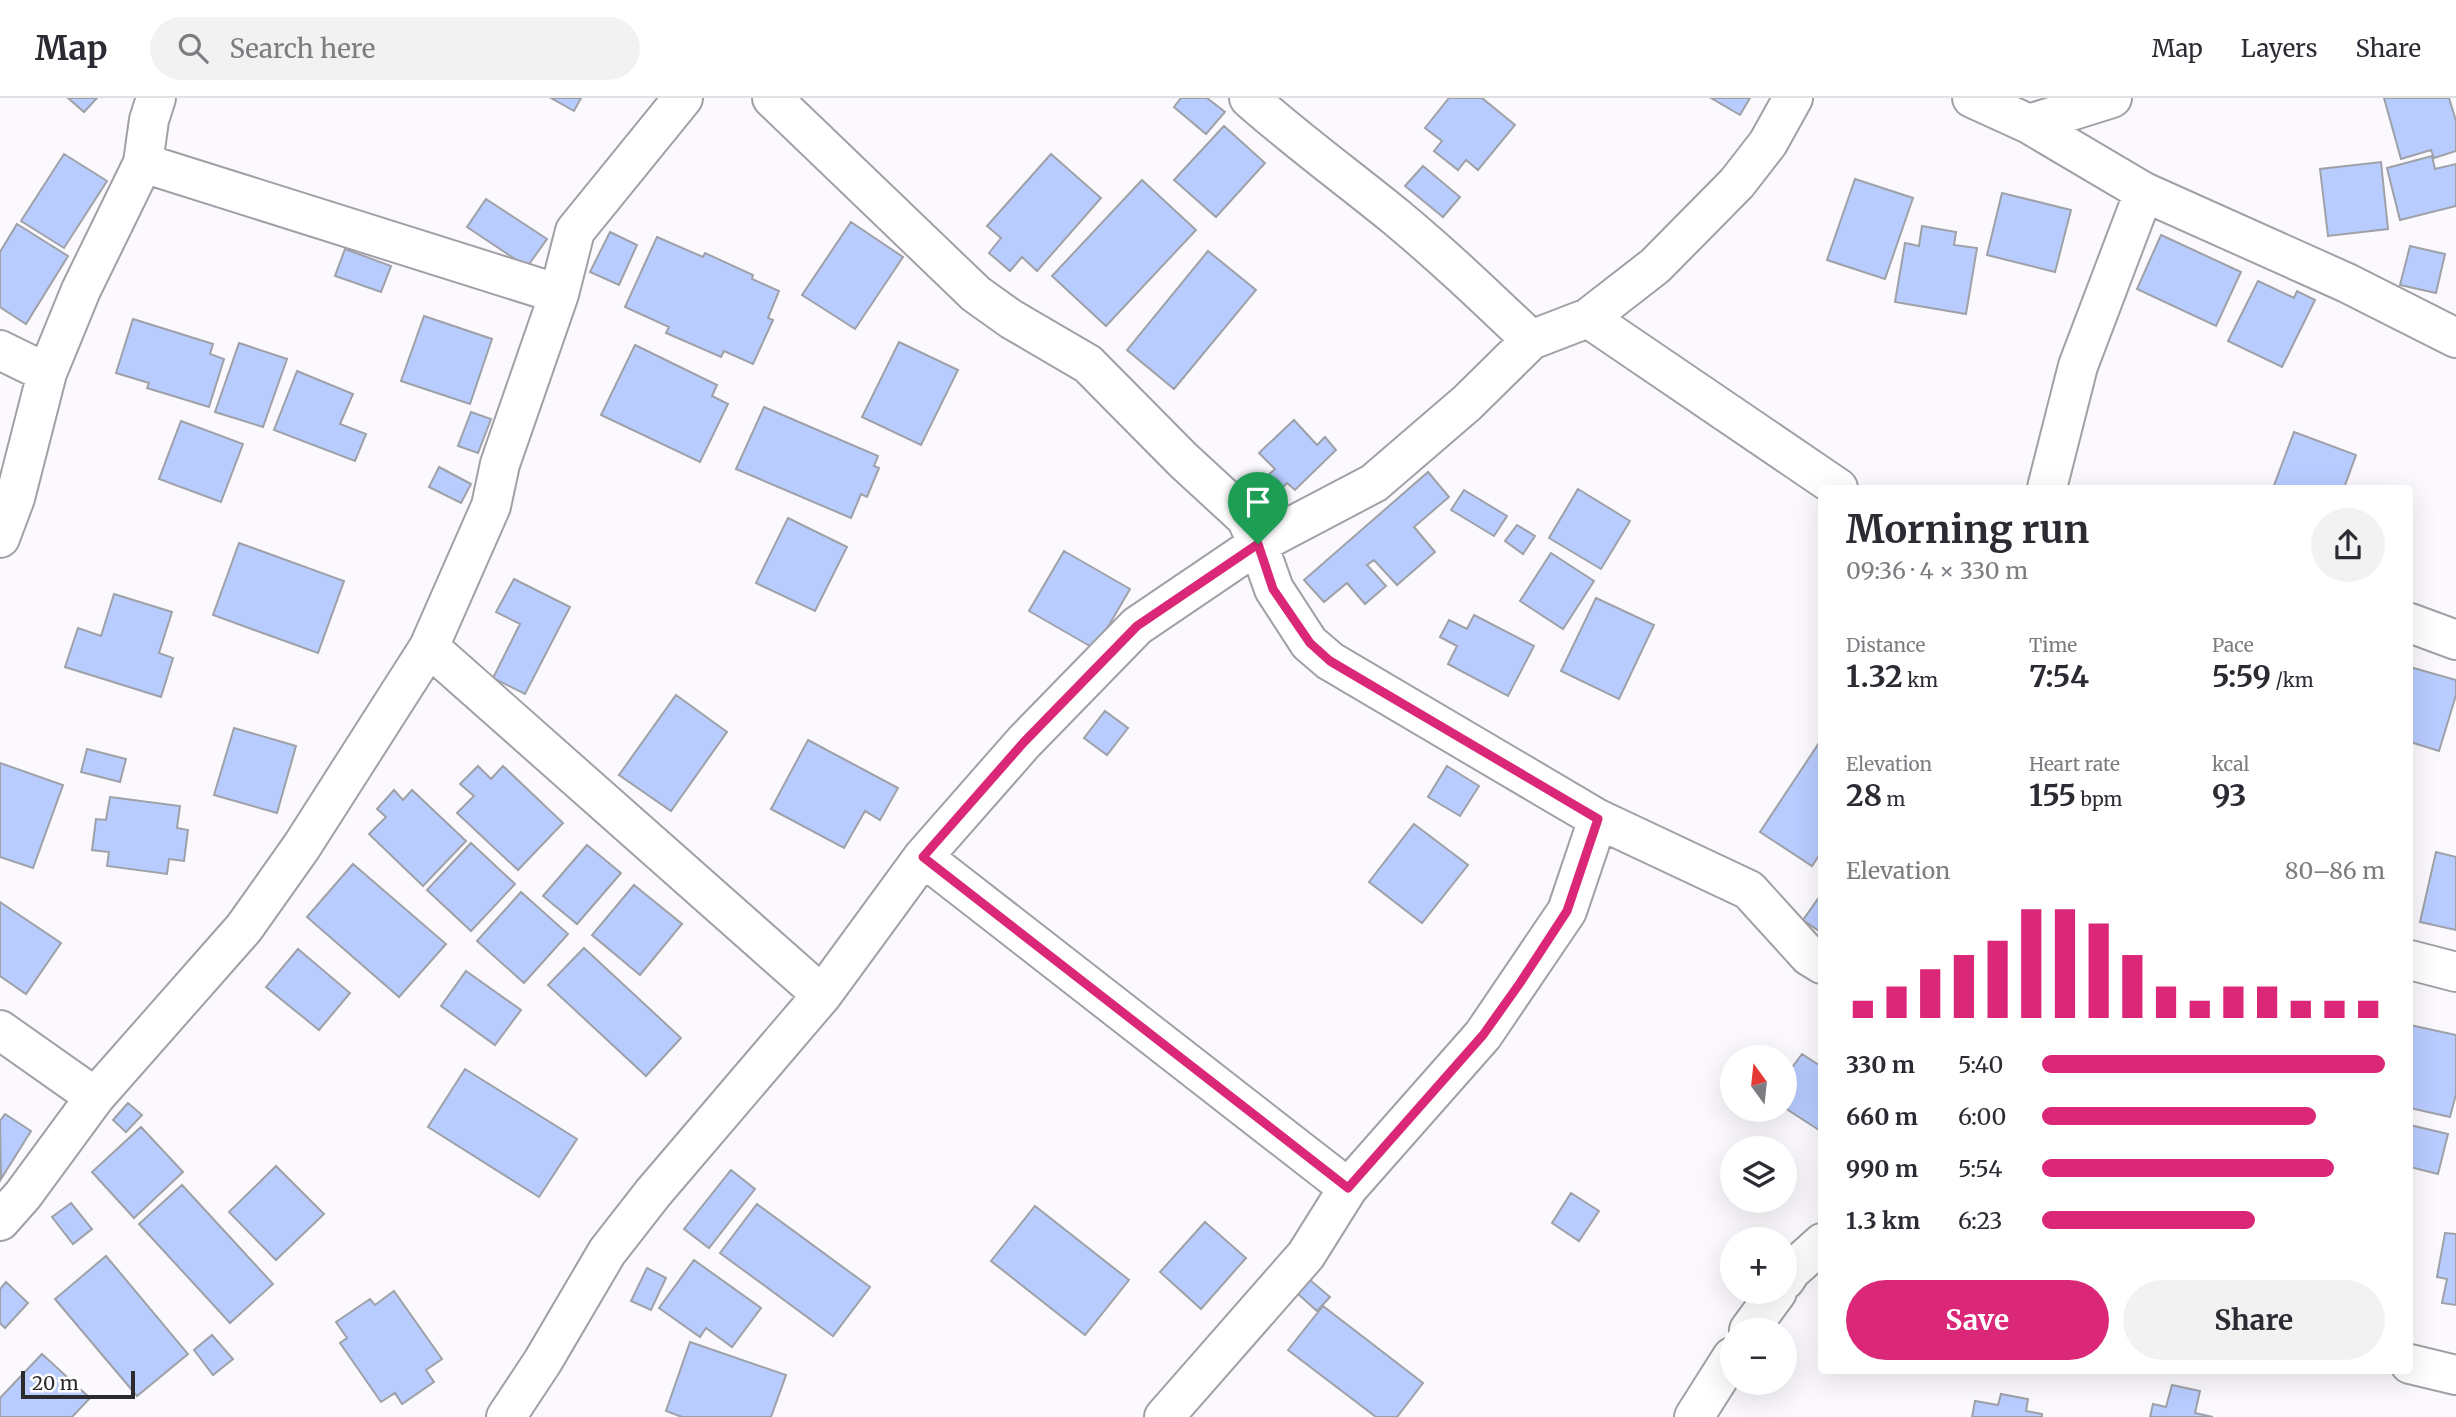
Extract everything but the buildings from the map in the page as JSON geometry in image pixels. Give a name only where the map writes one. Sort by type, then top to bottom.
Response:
[{"type":"street","points":[[0,538],[15,498],[47,373],[81,290],[144,163],[149,120],[156,98]]},
{"type":"street","points":[[0,1221],[23,1195],[95,1097],[244,928],[302,846],[429,647],[491,506],[500,464],[559,294],[576,231],[683,98]]},
{"type":"street","points":[[772,98],[976,294],[1011,320],[1088,364],[1183,460],[1246,518],[1273,589],[1310,643],[1330,661],[1598,819],[1749,890],[1809,956],[1818,962]]},
{"type":"street","points":[[1249,98],[1286,131],[1396,218],[1531,340]]},
{"type":"street","points":[[506,1417],[543,1361],[607,1252],[653,1193],[822,995],[923,857],[1024,742],[1137,626],[1258,544],[1374,484],[1467,403],[1531,340],[1588,318],[1655,266],[1737,184],[1768,143],[1793,98]]},
{"type":"street","points":[[1972,98],[2029,124],[2144,192],[2347,283],[2456,338]]},
{"type":"street","points":[[2029,124],[2112,98]]},
{"type":"street","points":[[144,163],[559,294]]},
{"type":"street","points":[[2056,485],[2078,366],[2144,192]]},
{"type":"street","points":[[1588,318],[1834,485]]},
{"type":"street","points":[[0,350],[47,373]]},
{"type":"street","points":[[2413,624],[2456,640]]},
{"type":"street","points":[[429,647],[822,995]]},
{"type":"street","points":[[1164,1417],[1306,1255],[1348,1188],[1483,1035],[1567,911],[1598,819]]},
{"type":"street","points":[[923,857],[1348,1188]]},
{"type":"street","points":[[2413,961],[2456,972]]},
{"type":"street","points":[[0,1030],[95,1097]]},
{"type":"street","points":[[1797,1266],[1818,1247]]},
{"type":"street","points":[[2413,1365],[2456,1375]]},
{"type":"street","points":[[1695,1417],[1720,1376]]},
{"type":"route","points":[[1258,544],[1273,589],[1310,643],[1330,661],[1598,819],[1567,911],[1520,983],[1483,1035],[1348,1188],[923,857],[1024,742],[1137,626],[1258,544]]}]
